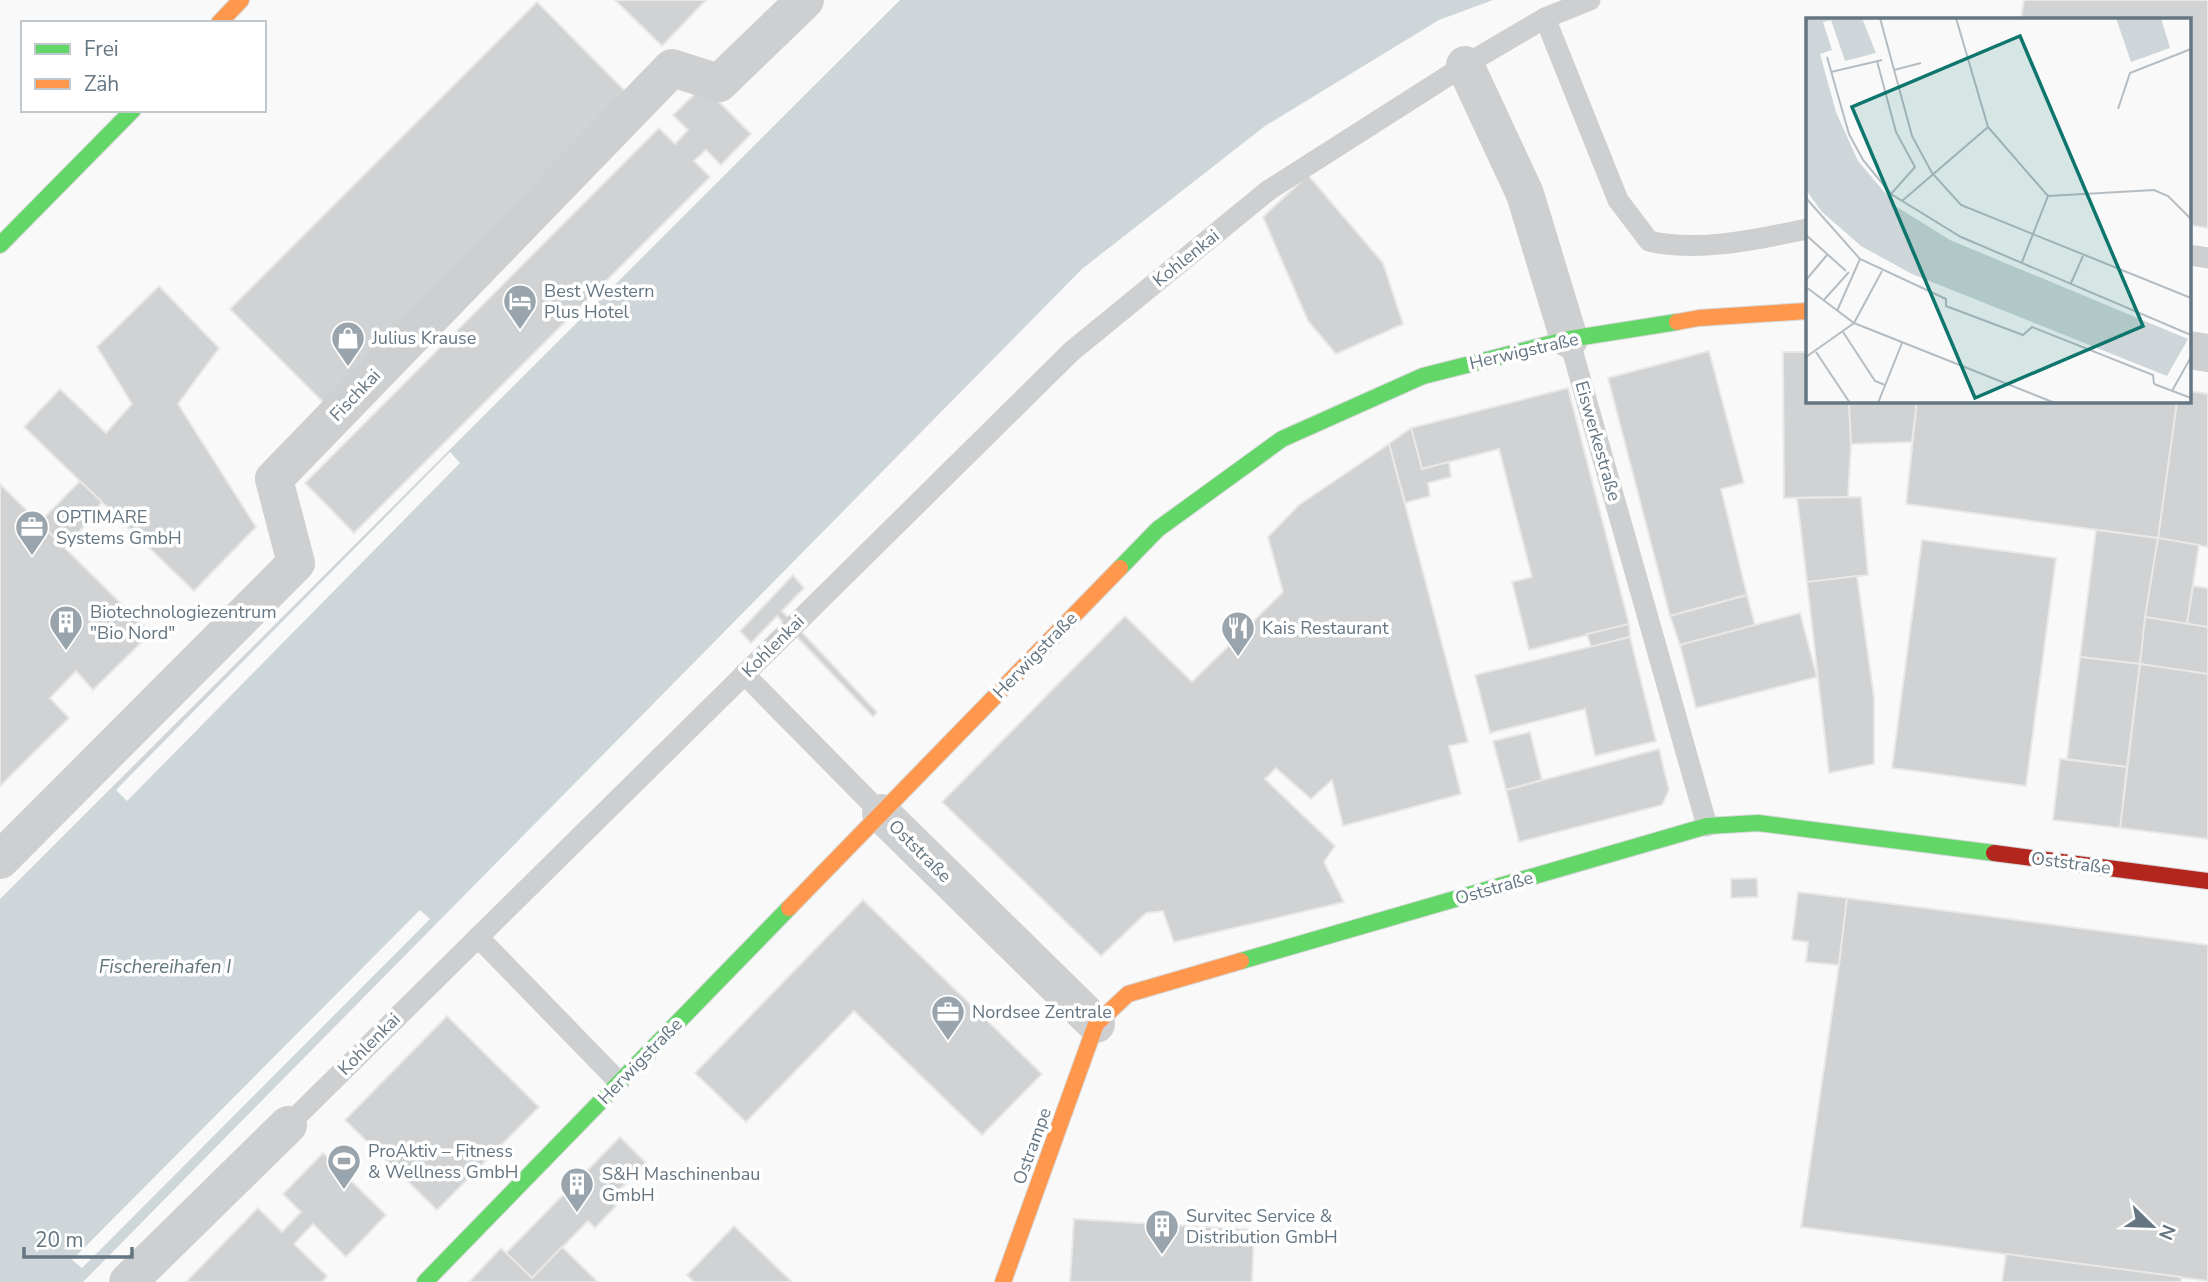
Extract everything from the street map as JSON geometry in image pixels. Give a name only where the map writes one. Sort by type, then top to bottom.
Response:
[{"type":"street","points":[[221,21],[241,0]]},
{"type":"street","name":"Fischkai","points":[[0,860],[296,563],[274,479],[672,68],[719,83],[805,0]]},
{"type":"street","name":"Eiswerkestraße","points":[[1465,65],[1525,194],[1569,339]]},
{"type":"street","points":[[0,245],[130,112]]},
{"type":"street","name":"Herwigstraße","points":[[425,1282],[1158,528],[1282,439],[1423,376],[1569,339],[1699,318],[1806,311]]},
{"type":"street","points":[[2190,350],[2208,353]]},
{"type":"street","name":"Oststraße","points":[[881,813],[1096,1024],[1128,994],[1707,826],[1758,823],[2208,881]]},
{"type":"street","name":"Ostrampe","points":[[1003,1282],[1096,1024]]},
{"type":"street","name":"Kohlenkai","points":[[128,1282],[288,1125]]},
{"type":"lane","name":"Kohlenkai","points":[[288,1125],[1072,351],[1269,190],[1465,65],[1545,18],[1590,0]]},
{"type":"lane","points":[[1545,18],[1618,200],[1649,242],[1672,247],[1750,240],[1806,229]]},
{"type":"lane","points":[[2190,255],[2208,258]]},
{"type":"lane","name":"Eiswerkestraße","points":[[1569,339],[1707,826]]},
{"type":"lane","points":[[744,674],[881,813]]},
{"type":"lane","points":[[478,937],[619,1082]]},
{"type":"water","name":"Fischereihafen I","points":[[900,0],[1493,0],[1439,20],[1265,126],[1082,269],[83,1282],[0,1282],[0,899]]},
{"type":"pier","points":[[450,452],[460,463],[127,801],[116,790]]},
{"type":"pier","points":[[420,910],[430,919],[82,1268],[72,1260]]},
{"type":"building","points":[[615,0],[706,0],[662,46]]},
{"type":"building","points":[[2024,0],[2208,0],[2208,228],[2190,225],[2190,18],[2021,18]]},
{"type":"building","points":[[537,2],[633,99],[327,406],[230,309]]},
{"type":"building","points":[[703,86],[751,134],[721,165],[706,150],[694,161],[710,177],[354,533],[305,483],[659,128],[675,144],[688,130],[673,115]]},
{"type":"building","points":[[1308,175],[1383,263],[1403,324],[1336,354],[1308,321],[1263,217]]},
{"type":"building","points":[[159,286],[219,348],[178,404],[256,527],[194,591],[24,427],[60,389],[106,433],[132,404],[97,347]]},
{"type":"building","points":[[1709,351],[1744,483],[1721,489],[1747,595],[1670,616],[1608,378]]},
{"type":"building","points":[[1783,352],[1806,352],[1806,402],[1849,402],[1851,444],[1848,497],[1784,498]]},
{"type":"building","points":[[1568,388],[1629,624],[1529,650],[1512,582],[1532,577],[1499,449],[1422,469],[1411,428]]},
{"type":"building","points":[[2190,391],[2208,394],[2208,547],[2158,538],[2177,402],[2190,402]]},
{"type":"building","points":[[1849,402],[1917,402],[1912,442],[1851,444]]},
{"type":"building","points":[[1917,402],[2177,402],[2158,538],[1906,504]]},
{"type":"building","points":[[1411,428],[1422,469],[1449,462],[1451,477],[1428,483],[1430,496],[1405,503],[1389,444]]},
{"type":"building","points":[[1389,444],[1468,742],[1449,746],[1461,794],[1343,826],[1332,780],[1311,799],[1276,768],[1265,779],[1335,846],[1324,862],[1344,902],[1174,942],[1163,911],[1146,913],[1101,956],[942,802],[1125,616],[1192,682],[1283,592],[1268,537],[1299,505]]},
{"type":"building","points":[[80,481],[102,502],[65,551],[40,522]]},
{"type":"building","name":"Biotechnologiezentrum \"Bio Nord\"","points":[[0,484],[151,633],[93,690],[76,671],[50,698],[69,718],[0,786]]},
{"type":"building","points":[[1861,497],[1868,575],[1807,582],[1797,498]]},
{"type":"building","points":[[2096,530],[2158,538],[2140,664],[2080,657]]},
{"type":"building","points":[[2158,538],[2199,545],[2187,624],[2145,617]]},
{"type":"building","points":[[1922,540],[2056,558],[2026,786],[1892,768]]},
{"type":"building","points":[[793,575],[804,588],[782,611],[877,712],[873,717],[777,616],[751,643],[740,631]]},
{"type":"building","points":[[1857,576],[1874,697],[1874,764],[1829,773],[1807,582]]},
{"type":"building","points":[[2193,586],[2208,588],[2208,627],[2187,624]]},
{"type":"building","points":[[1747,595],[1755,625],[1680,645],[1670,616]]},
{"type":"building","points":[[1800,613],[1817,677],[1696,708],[1680,645]]},
{"type":"building","points":[[2145,617],[2208,627],[2208,674],[2140,664]]},
{"type":"building","points":[[1629,624],[1630,637],[1591,647],[1587,634]]},
{"type":"building","points":[[1630,637],[1656,741],[1595,756],[1585,709],[1490,733],[1475,675]]},
{"type":"building","points":[[2080,657],[2140,664],[2127,767],[2067,759]]},
{"type":"building","points":[[2140,664],[2208,674],[2208,839],[2120,828]]},
{"type":"building","points":[[1530,732],[1542,780],[1506,790],[1493,741]]},
{"type":"building","points":[[1659,749],[1669,790],[1662,805],[1519,842],[1506,790]]},
{"type":"building","points":[[2060,759],[2127,767],[2120,828],[2053,820]]},
{"type":"building","points":[[1757,878],[1758,897],[1731,898],[1731,879]]},
{"type":"building","points":[[1798,892],[1847,898],[1839,965],[1806,962],[1808,942],[1792,940]]},
{"type":"building","points":[[1847,898],[2208,945],[2208,1281],[1801,1227]]},
{"type":"building","name":"Nordsee Zentrale","points":[[863,900],[1042,1074],[982,1135],[854,1011],[746,1122],[695,1073]]},
{"type":"building","points":[[447,1016],[539,1107],[437,1210],[345,1120]]},
{"type":"building","name":"S&H Maschinenbau GmbH","points":[[620,1137],[646,1163],[609,1200],[616,1206],[595,1228],[588,1221],[532,1278],[506,1253]]},
{"type":"building","points":[[323,1153],[386,1215],[346,1257],[313,1224],[294,1244],[327,1276],[322,1282],[186,1282],[258,1208],[282,1232],[301,1212],[283,1194]]},
{"type":"building","name":"Survitec Service & Distribution GmbH","points":[[1074,1219],[1254,1230],[1252,1282],[1070,1282]]},
{"type":"building","points":[[734,1226],[792,1282],[694,1282],[687,1275]]},
{"type":"building","points":[[562,1247],[598,1282],[469,1282],[501,1248],[532,1278]]},
{"type":"building","points":[[2006,1254],[2181,1277],[2181,1282],[2002,1282]]},
{"type":"traffic: fast","points":[[0,245],[131,112]]},
{"type":"traffic: fast","points":[[1120,568],[1158,529],[1282,439],[1423,376],[1569,339],[1677,322]]},
{"type":"traffic: fast","points":[[1241,961],[1707,826],[1758,823],[1994,853]]},
{"type":"traffic: fast","points":[[425,1282],[789,908]]},
{"type":"traffic: slow","points":[[221,21],[241,0]]},
{"type":"traffic: slow","points":[[1677,322],[1699,318],[1806,311]]},
{"type":"traffic: slow","points":[[789,908],[1120,568]]},
{"type":"traffic: slow","points":[[1003,1282],[1096,1024],[1128,994],[1241,961]]},
{"type":"traffic: jam","points":[[1994,853],[2208,881]]},
{"type":"place","name":"Best Western Plus Hotel","points":[[520,331]]},
{"type":"place","name":"Julius Krause","points":[[348,368]]},
{"type":"place","name":"OPTIMARE Systems GmbH","points":[[32,557]]},
{"type":"place","name":"Biotechnologiezentrum \"Bio Nord\"","points":[[66,652]]},
{"type":"place","name":"Kais Restaurant","points":[[1238,658]]},
{"type":"place","name":"Nordsee Zentrale","points":[[948,1042]]},
{"type":"place","name":"ProAktiv – Fitness & Wellness GmbH","points":[[344,1191]]},
{"type":"place","name":"S&H Maschinenbau GmbH","points":[[577,1214]]},
{"type":"place","name":"Survitec Service & Distribution GmbH","points":[[1162,1256]]}]
